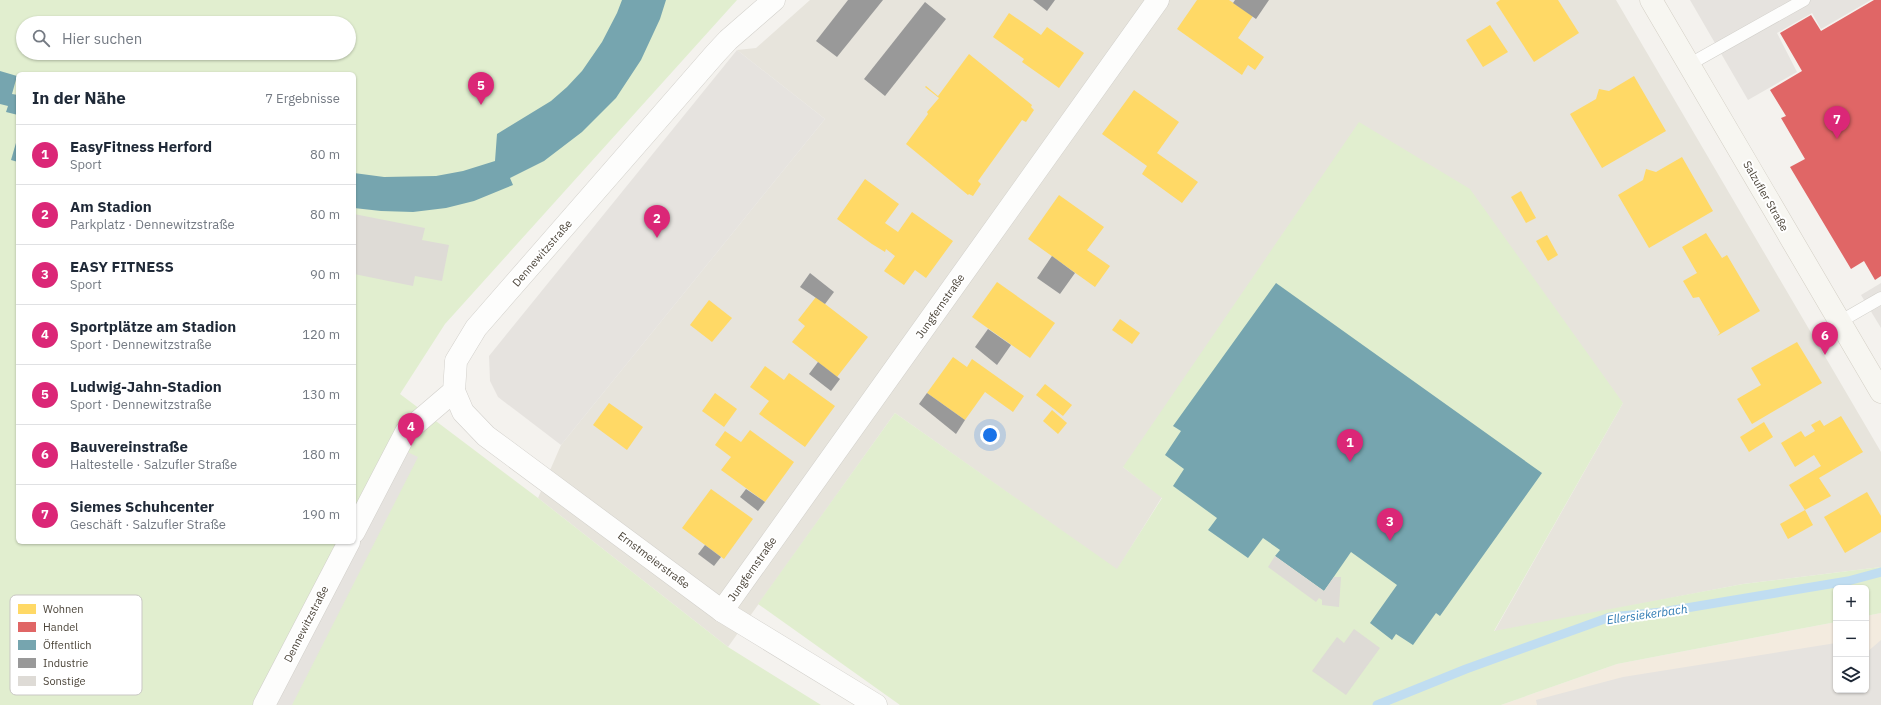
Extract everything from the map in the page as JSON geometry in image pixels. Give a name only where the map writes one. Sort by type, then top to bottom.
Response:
[{"type":"main road","name":"Salzufler Straße","points":[[1651,0],[1690,64],[1804,261],[1841,321],[1881,392]]},
{"type":"street","name":"Dennewitzstraße","points":[[454,391],[456,361],[476,328],[715,54],[728,40],[774,0]]},
{"type":"street","name":"Jungfernstraße","points":[[722,611],[1158,0]]},
{"type":"street","points":[[356,528],[406,432],[454,391]]},
{"type":"street","name":"Ernstmeierstraße","points":[[454,391],[463,412],[486,436],[722,611],[876,705]]},
{"type":"street","name":"Dennewitzstraße","points":[[264,705],[348,544]]},
{"type":"lane","points":[[1690,64],[1804,0]]},
{"type":"lane","points":[[1841,321],[1881,298]]},
{"type":"shaded area","points":[[810,0],[1616,0],[1881,452],[1881,567],[1743,584],[1494,632],[1623,403],[1123,467],[1162,497],[1117,570],[895,413],[728,647],[538,498],[561,445],[825,119],[737,50],[756,48]]},
{"type":"shaded area","points":[[1690,0],[1871,0],[1821,29],[1812,13],[1777,33],[1797,72],[1748,100]]},
{"type":"shaded area","points":[[737,50],[825,119],[561,445],[498,397],[490,381],[489,356]]},
{"type":"shaded area","points":[[1881,283],[1881,328],[1861,295]]},
{"type":"shaded area","points":[[399,448],[418,457],[292,705],[269,705],[350,544],[356,544],[356,533]]},
{"type":"shaded area","points":[[1881,613],[1881,705],[1501,705],[1617,664],[1833,623],[1833,693],[1869,693],[1869,615]]},
{"type":"shaded area","points":[[1881,640],[1881,705],[1537,705],[1536,700],[1623,677],[1833,643],[1833,693],[1869,693],[1869,650]]},
{"type":"green space","points":[[0,0],[737,0],[445,324],[400,394],[538,498],[728,647],[821,705],[0,705]]},
{"type":"green space","points":[[1359,122],[1470,189],[1623,403],[1494,631],[1743,584],[1881,567],[1881,613],[1869,615],[1869,585],[1833,585],[1833,623],[1617,664],[1501,705],[900,705],[758,604],[895,413],[1117,569],[1162,498],[1123,467]]},
{"type":"building: Wohnen","points":[[1197,0],[1229,0],[1253,16],[1238,38],[1264,57],[1255,70],[1248,65],[1242,75],[1177,29]]},
{"type":"building: Wohnen","points":[[1500,0],[1558,0],[1579,33],[1534,62],[1496,3]]},
{"type":"building: Wohnen","points":[[1009,13],[1041,35],[1047,27],[1084,53],[1059,88],[1022,62],[1024,59],[993,37]]},
{"type":"building: Wohnen","points":[[1490,25],[1508,52],[1483,67],[1466,40]]},
{"type":"building: Wohnen","points":[[969,54],[1032,105],[1031,107],[1034,110],[1026,122],[1022,120],[978,181],[981,184],[973,196],[968,195],[906,144],[928,114],[927,112],[939,98],[925,87],[926,86],[938,96]]},
{"type":"building: Wohnen","points":[[1634,76],[1666,131],[1602,168],[1570,114],[1596,99],[1599,89],[1609,91]]},
{"type":"building: Wohnen","points":[[1134,90],[1179,122],[1157,153],[1198,182],[1182,203],[1142,174],[1147,166],[1102,134]]},
{"type":"building: Wohnen","points":[[1682,157],[1713,211],[1649,248],[1618,195],[1643,180],[1646,169],[1656,172]]},
{"type":"building: Wohnen","points":[[865,179],[899,204],[885,223],[898,232],[912,212],[953,241],[926,278],[915,270],[904,285],[884,271],[895,256],[886,249],[885,252],[872,244],[837,219]]},
{"type":"building: Wohnen","points":[[1521,191],[1536,218],[1526,223],[1511,197]]},
{"type":"building: Wohnen","points":[[1059,195],[1104,227],[1087,250],[1110,266],[1095,287],[1028,239]]},
{"type":"building: Wohnen","points":[[1706,233],[1722,258],[1727,255],[1760,311],[1717,336],[1720,333],[1699,297],[1693,298],[1683,281],[1697,273],[1682,247]]},
{"type":"building: Wohnen","points":[[1547,235],[1558,255],[1548,261],[1536,241]]},
{"type":"building: Wohnen","points":[[997,282],[1055,323],[1030,358],[972,317]]},
{"type":"building: Wohnen","points":[[816,297],[868,337],[837,377],[792,342],[805,326],[798,320]]},
{"type":"building: Wohnen","points":[[709,300],[732,318],[712,342],[690,325]]},
{"type":"building: Wohnen","points":[[1120,319],[1140,333],[1132,344],[1112,330]]},
{"type":"building: Wohnen","points":[[1797,342],[1822,383],[1752,424],[1737,399],[1761,385],[1751,368]]},
{"type":"building: Wohnen","points":[[953,357],[967,367],[972,359],[1024,396],[1013,412],[985,392],[965,420],[927,393]]},
{"type":"building: Wohnen","points":[[765,366],[784,380],[789,373],[835,406],[805,447],[759,414],[769,401],[750,387]]},
{"type":"building: Wohnen","points":[[1045,384],[1072,405],[1063,416],[1036,395]]},
{"type":"building: Wohnen","points":[[715,393],[737,409],[724,427],[702,411]]},
{"type":"building: Wohnen","points":[[609,403],[643,427],[627,450],[593,425]]},
{"type":"building: Wohnen","points":[[1052,410],[1067,423],[1058,434],[1043,421]]},
{"type":"building: Wohnen","points":[[1841,416],[1863,452],[1819,478],[1831,496],[1805,510],[1789,485],[1821,466],[1814,455],[1795,467],[1781,443],[1801,431],[1805,437],[1815,431],[1811,425],[1820,420],[1824,426]]},
{"type":"building: Wohnen","points":[[1764,422],[1773,437],[1749,452],[1740,437]]},
{"type":"building: Wohnen","points":[[750,430],[794,462],[765,502],[721,470],[731,457],[715,445],[725,431],[741,442]]},
{"type":"building: Wohnen","points":[[711,489],[753,519],[724,559],[682,528]]},
{"type":"building: Wohnen","points":[[1867,492],[1881,516],[1881,532],[1845,553],[1824,517]]},
{"type":"building: Wohnen","points":[[1805,510],[1813,525],[1788,539],[1780,524]]},
{"type":"building: Handel","points":[[1874,0],[1881,0],[1881,276],[1875,280],[1864,261],[1851,269],[1790,167],[1805,159],[1781,118],[1786,116],[1770,90],[1802,71],[1780,33],[1811,15],[1821,31]]},
{"type":"building: Öffentlich","points":[[622,0],[666,0],[660,19],[641,60],[616,98],[582,132],[544,161],[510,178],[513,185],[474,201],[446,208],[413,212],[356,208],[356,173],[384,177],[436,176],[463,171],[495,161],[497,134],[551,101],[567,87],[582,71],[602,42]]},
{"type":"building: Öffentlich","points":[[0,71],[16,76],[12,94],[16,95],[16,114],[6,112],[8,106],[0,104]]},
{"type":"building: Öffentlich","points":[[16,143],[16,161],[11,160]]},
{"type":"building: Öffentlich","points":[[1276,283],[1542,473],[1440,616],[1436,613],[1413,645],[1396,634],[1392,640],[1370,623],[1397,585],[1351,552],[1324,591],[1275,556],[1280,550],[1263,538],[1248,558],[1208,530],[1217,518],[1173,486],[1184,469],[1165,455],[1181,431],[1173,426]]},
{"type":"building: Industrie","points":[[848,0],[883,0],[837,57],[816,41]]},
{"type":"building: Industrie","points":[[1033,0],[1055,0],[1047,11]]},
{"type":"building: Industrie","points":[[1235,0],[1269,0],[1256,19],[1233,3]]},
{"type":"building: Industrie","points":[[925,2],[946,19],[885,96],[864,79]]},
{"type":"building: Industrie","points":[[1052,256],[1075,273],[1060,294],[1037,278]]},
{"type":"building: Industrie","points":[[810,273],[834,292],[825,304],[800,287]]},
{"type":"building: Industrie","points":[[988,329],[1011,345],[997,365],[975,347]]},
{"type":"building: Industrie","points":[[818,362],[840,379],[831,391],[809,374]]},
{"type":"building: Industrie","points":[[927,393],[965,420],[956,434],[919,404]]},
{"type":"building: Industrie","points":[[746,489],[765,502],[758,511],[740,497]]},
{"type":"building: Industrie","points":[[705,545],[721,557],[714,566],[698,554]]},
{"type":"building: Sonstige","points":[[356,214],[425,228],[422,240],[449,245],[442,281],[415,276],[413,286],[356,274]]},
{"type":"building: Sonstige","points":[[1275,556],[1324,591],[1334,577],[1341,577],[1339,607],[1322,605],[1322,600],[1319,598],[1316,602],[1268,567]]},
{"type":"building: Sonstige","points":[[1354,629],[1380,648],[1346,695],[1312,671],[1337,637],[1344,643]]},
{"type":"waterway","name":"Ellersiekerbach","points":[[1377,705],[1466,669],[1610,617],[1662,612],[1848,581],[1881,572]]},
{"type":"place","name":"Ludwig-Jahn-Stadion","points":[[481,105]]},
{"type":"place","name":"Siemes Schuhcenter","points":[[1837,139]]},
{"type":"place","name":"Am Stadion","points":[[657,238]]},
{"type":"place","name":"Bauvereinstraße","points":[[1825,355]]},
{"type":"place","name":"Sportplätze am Stadion","points":[[411,446]]},
{"type":"place","name":"EasyFitness Herford","points":[[1350,462]]},
{"type":"place","name":"EASY FITNESS","points":[[1390,541]]}]
